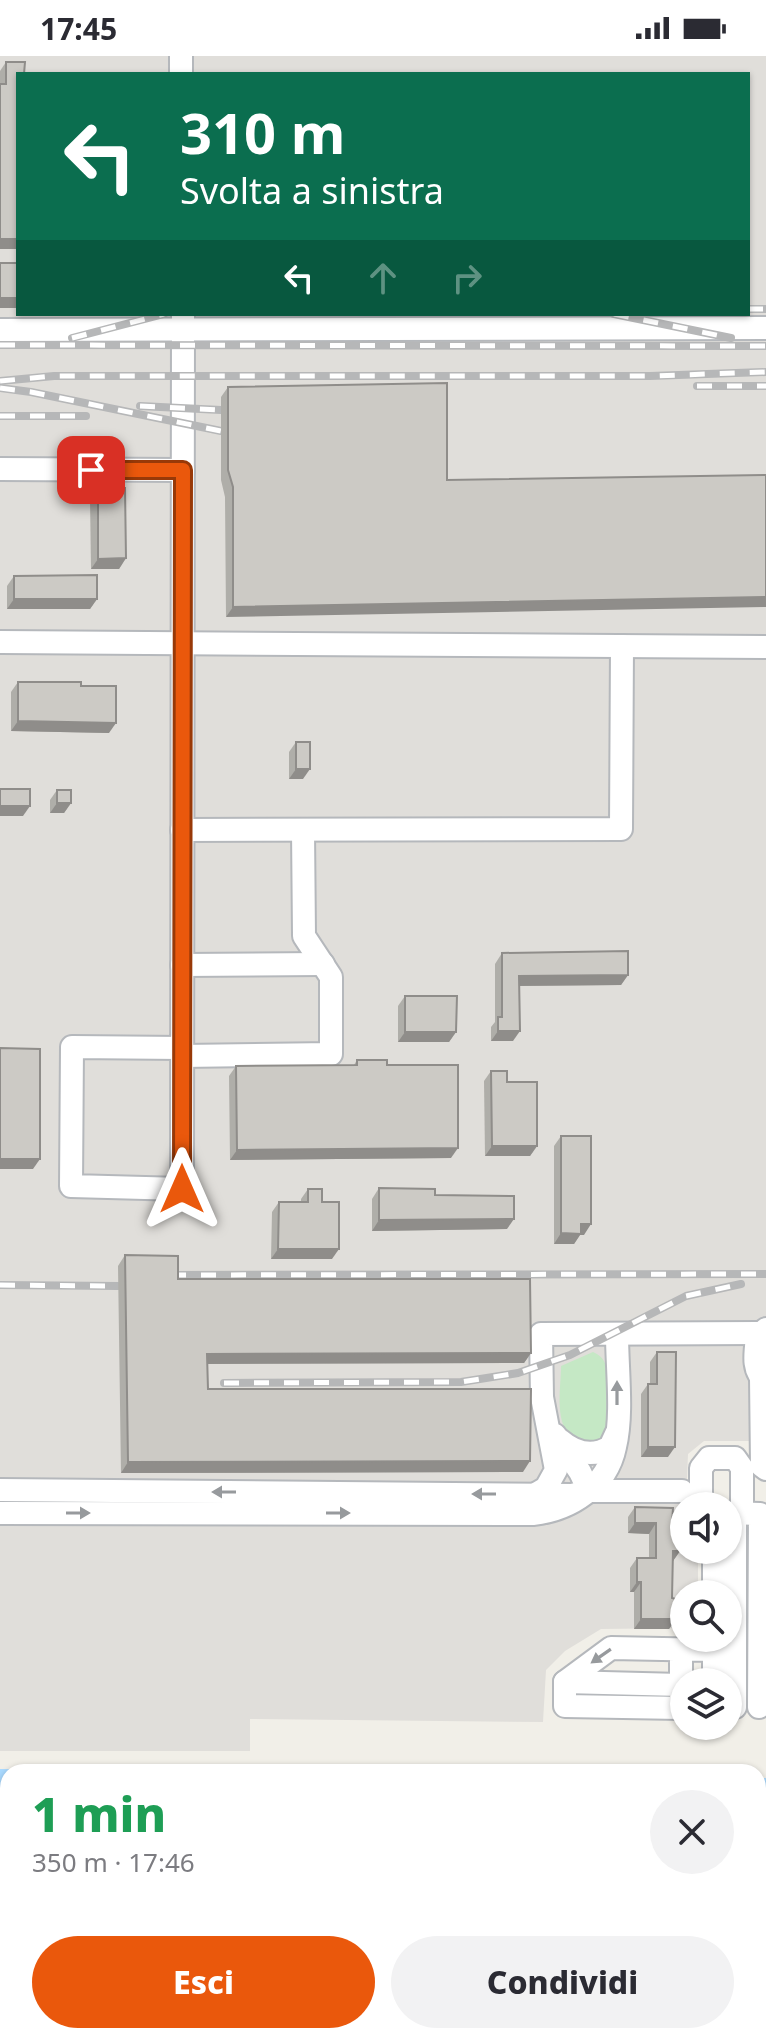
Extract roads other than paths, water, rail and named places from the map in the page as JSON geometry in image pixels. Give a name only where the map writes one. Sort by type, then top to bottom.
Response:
[{"type":"lane","points":[[0,330],[183,321],[766,328]]},
{"type":"lane","points":[[183,321],[181,643],[182,830],[182,965],[182,1052],[182,1189],[71,1186],[72,1047],[182,1052],[331,1054],[331,977],[304,936],[303,830]]},
{"type":"lane","points":[[0,469],[183,470]]},
{"type":"lane","points":[[0,642],[766,647]]},
{"type":"lane","points":[[182,830],[621,829],[622,646]]},
{"type":"lane","points":[[182,965],[323,964]]},
{"type":"lane","points":[[534,1495],[546,1488],[556,1470],[542,1389],[541,1334],[763,1331]]},
{"type":"lane","points":[[763,1331],[756,1343],[756,1366],[763,1379],[764,1468]]},
{"type":"lane","points":[[0,1513],[533,1514],[568,1505],[589,1491],[613,1456],[617,1431],[617,1334]]},
{"type":"lane","points":[[550,1425],[570,1448],[591,1454],[610,1447],[617,1431]]},
{"type":"lane","points":[[550,1425],[589,1491]]},
{"type":"lane","points":[[701,1492],[701,1468],[709,1458],[735,1458],[742,1468],[763,1708],[742,1707]]},
{"type":"lane","points":[[0,1490],[534,1495],[572,1495],[589,1491],[682,1491]]},
{"type":"lane","points":[[735,1668],[746,1510]]},
{"type":"lane","points":[[611,1648],[679,1649],[681,1685],[565,1682],[611,1648]]},
{"type":"railway","points":[[750,309],[766,309]]},
{"type":"railway","points":[[72,338],[156,316]]},
{"type":"railway","points":[[624,316],[731,338]]},
{"type":"railway","points":[[0,345],[766,346]]},
{"type":"railway","points":[[0,381],[54,376],[650,376],[766,372]]},
{"type":"railway","points":[[697,386],[766,386]]},
{"type":"railway","points":[[0,388],[221,431]]},
{"type":"railway","points":[[140,406],[221,410]]},
{"type":"railway","points":[[0,416],[86,416]]},
{"type":"railway","points":[[171,1275],[766,1274]]},
{"type":"railway","points":[[224,1383],[461,1382],[518,1373],[570,1355],[686,1296],[741,1284]]},
{"type":"railway","points":[[0,1285],[118,1286]]}]
